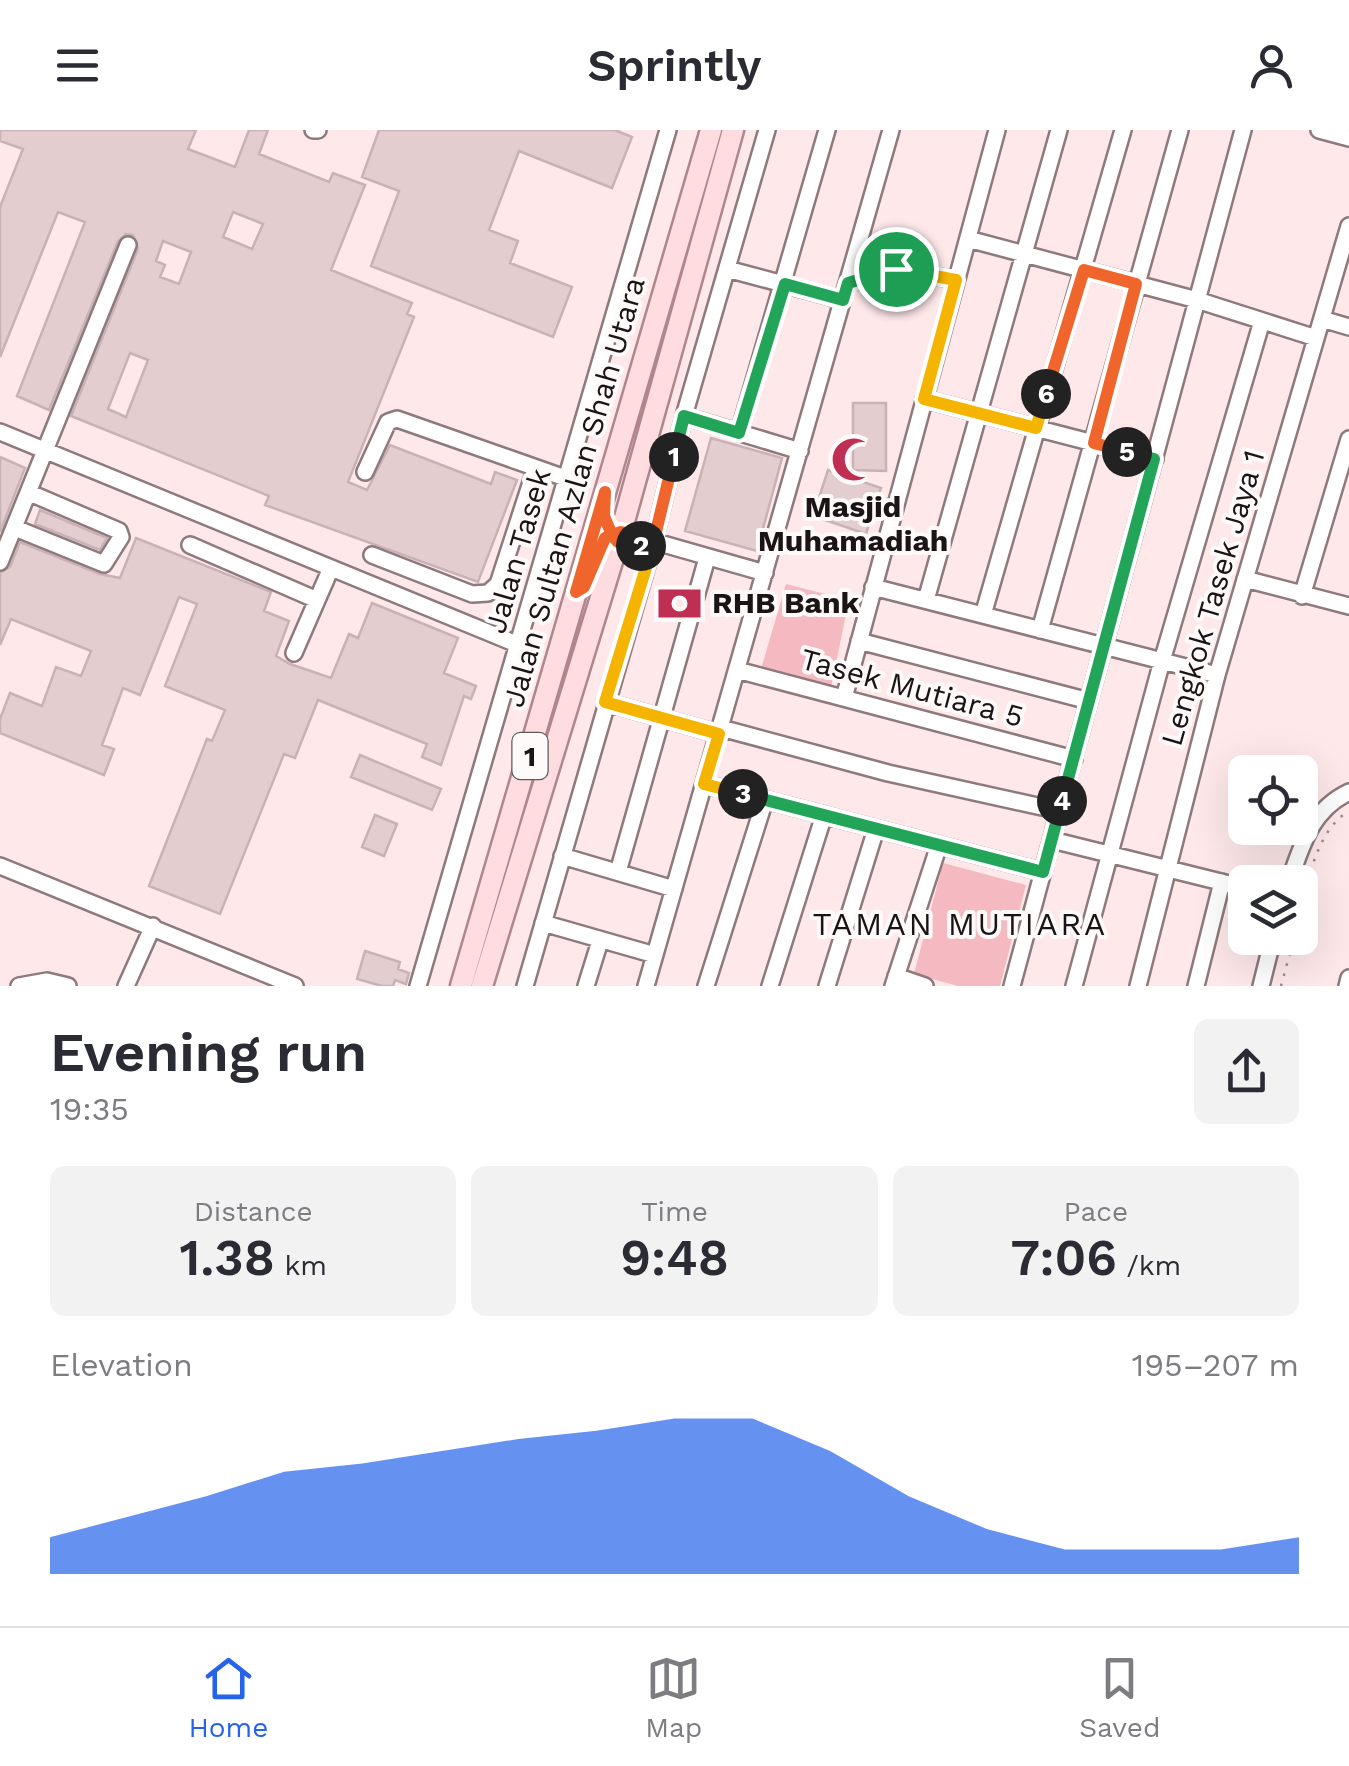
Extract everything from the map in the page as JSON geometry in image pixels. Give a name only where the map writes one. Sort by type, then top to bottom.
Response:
[{"type":"main road","name":"Jalan Sultan Azlan Shah Utara","points":[[462,986],[711,130]]},
{"type":"main road","name":"Jalan Sultan Azlan Shah Utara","points":[[482,986],[733,130]]},
{"type":"main road","points":[[576,592],[584,587],[602,540],[617,536],[604,516],[605,492]]},
{"type":"street","name":"Jalan Tasek","points":[[418,986],[668,130]]},
{"type":"street","points":[[525,986],[605,702],[656,545],[684,416],[767,130]]},
{"type":"street","points":[[739,433],[827,130]]},
{"type":"street","points":[[646,986],[891,130]]},
{"type":"street","points":[[844,698],[997,130]]},
{"type":"street","points":[[926,600],[1059,130]]},
{"type":"street","points":[[983,615],[1123,130]]},
{"type":"street","points":[[1040,630],[1180,130]]},
{"type":"street","points":[[1012,986],[1243,130]]},
{"type":"street","points":[[1319,130],[1349,138]]},
{"type":"street","name":"Lengkok Tasek Jaya 1","points":[[1138,986],[1217,675],[1349,226]]},
{"type":"street","points":[[968,239],[1197,300],[1316,338]]},
{"type":"street","points":[[0,562],[128,245]]},
{"type":"street","points":[[726,269],[843,300]]},
{"type":"street","points":[[848,283],[896,269],[956,280]]},
{"type":"street","points":[[1322,319],[1349,328]]},
{"type":"street","points":[[1074,986],[1162,661],[1262,320]]},
{"type":"street","points":[[924,399],[1154,459]]},
{"type":"street","points":[[684,416],[800,451]]},
{"type":"street","points":[[365,472],[388,422],[398,419],[568,479]]},
{"type":"street","points":[[0,432],[519,644]]},
{"type":"street","points":[[1302,596],[1349,439]]},
{"type":"street","points":[[372,555],[472,594],[488,593],[498,584],[535,470]]},
{"type":"street","points":[[14,528],[104,564],[121,537],[119,531],[30,492]]},
{"type":"street","points":[[617,536],[765,573]]},
{"type":"street","points":[[190,546],[317,600]]},
{"type":"street","points":[[292,590],[306,558]]},
{"type":"street","points":[[618,872],[707,558]]},
{"type":"street","points":[[294,653],[330,568]]},
{"type":"street","points":[[1246,579],[1349,606]]},
{"type":"street","points":[[873,587],[1217,675]]},
{"type":"street","points":[[859,641],[1089,701]]},
{"type":"street","name":"Tasek Mutiara 5","points":[[737,670],[1074,760]]},
{"type":"street","points":[[605,702],[888,774],[1060,811]]},
{"type":"street","points":[[704,784],[1043,872]]},
{"type":"street","points":[[1295,865],[1309,827],[1335,798],[1349,792]]},
{"type":"street","points":[[706,986],[765,800]]},
{"type":"street","points":[[770,986],[824,816]]},
{"type":"street","points":[[826,986],[876,829]]},
{"type":"street","points":[[1052,840],[1228,884]]},
{"type":"street","points":[[925,986],[895,981],[939,845]]},
{"type":"street","points":[[562,856],[674,889]]},
{"type":"street","points":[[0,866],[295,986]]},
{"type":"street","points":[[1196,986],[1222,882]]},
{"type":"street","points":[[543,923],[656,955]]},
{"type":"street","points":[[126,986],[153,926]]},
{"type":"street","points":[[586,986],[600,940]]},
{"type":"street","points":[[1260,986],[1268,955]]},
{"type":"street","points":[[1347,986],[1349,978]]},
{"type":"street","points":[[19,986],[47,981],[68,986]]},
{"type":"path","points":[[1313,865],[1337,818],[1349,811]]},
{"type":"path","points":[[1281,986],[1289,955]]},
{"type":"shaded area","points":[[786,584],[849,600],[831,687],[761,669]]},
{"type":"shaded area","points":[[943,863],[1026,885],[1000,986],[958,986],[914,974]]},
{"type":"building","points":[[0,130],[196,130],[188,149],[235,167],[249,130],[268,130],[259,154],[329,182],[333,173],[365,185],[331,270],[412,303],[407,314],[414,317],[348,482],[367,490],[390,445],[491,484],[495,472],[517,480],[478,582],[265,505],[269,496],[71,416],[138,249],[133,235],[126,234],[118,241],[49,410],[17,396],[85,222],[58,212],[0,357],[0,207],[23,149],[0,141]],"holes":[[[233,212],[263,224],[252,249],[223,237]],[[163,241],[191,252],[179,284],[160,277],[165,265],[156,261]],[[130,353],[148,360],[126,417],[108,409]]]},
{"type":"building","points":[[379,130],[615,130],[632,137],[612,188],[519,151],[489,230],[518,241],[510,263],[572,287],[553,337],[371,266],[399,191],[362,177]]},
{"type":"building","points":[[853,403],[886,403],[886,471],[853,470]]},
{"type":"building","points":[[711,438],[782,458],[757,551],[685,531]]},
{"type":"building","points":[[0,457],[25,468],[0,532]]},
{"type":"building","points":[[828,470],[881,488],[866,534],[813,516]]},
{"type":"building","points":[[40,510],[107,538],[100,550],[35,524]]},
{"type":"building","points":[[136,538],[271,592],[264,611],[289,621],[276,656],[290,664],[331,678],[349,634],[358,638],[372,603],[458,638],[444,673],[476,686],[471,699],[464,696],[441,765],[422,757],[427,744],[318,700],[295,758],[284,754],[220,914],[149,886],[207,739],[212,741],[225,710],[165,686],[197,604],[179,597],[140,695],[123,688],[102,745],[114,749],[104,775],[0,733],[0,719],[10,693],[42,706],[56,667],[81,676],[91,651],[11,619],[0,645],[0,573],[10,567],[20,542],[100,574],[120,578]]},
{"type":"building","points":[[360,755],[441,789],[432,810],[351,777]]},
{"type":"building","points":[[375,815],[397,824],[384,856],[362,847]]},
{"type":"building","points":[[365,951],[400,962],[398,969],[409,973],[406,984],[395,980],[393,986],[382,986],[357,979]]},
{"type":"place","name":"Masjid Muhamadiah","points":[[853,460]]},
{"type":"place","name":"RHB Bank","points":[[679,603]]},
{"type":"district","name":"TAMAN MUTIARA","points":[[960,924]]},
{"type":"route","points":[[896,269],[848,283],[843,300],[785,284],[739,433],[684,416],[654,540],[621,532],[612,535],[604,516],[605,492],[576,592],[584,587],[605,538],[612,535],[618,542],[652,548],[605,702],[719,734],[704,784],[1043,872],[1154,459],[1094,443],[1136,284],[1084,270],[1036,428],[924,399],[956,280],[896,269]]}]
